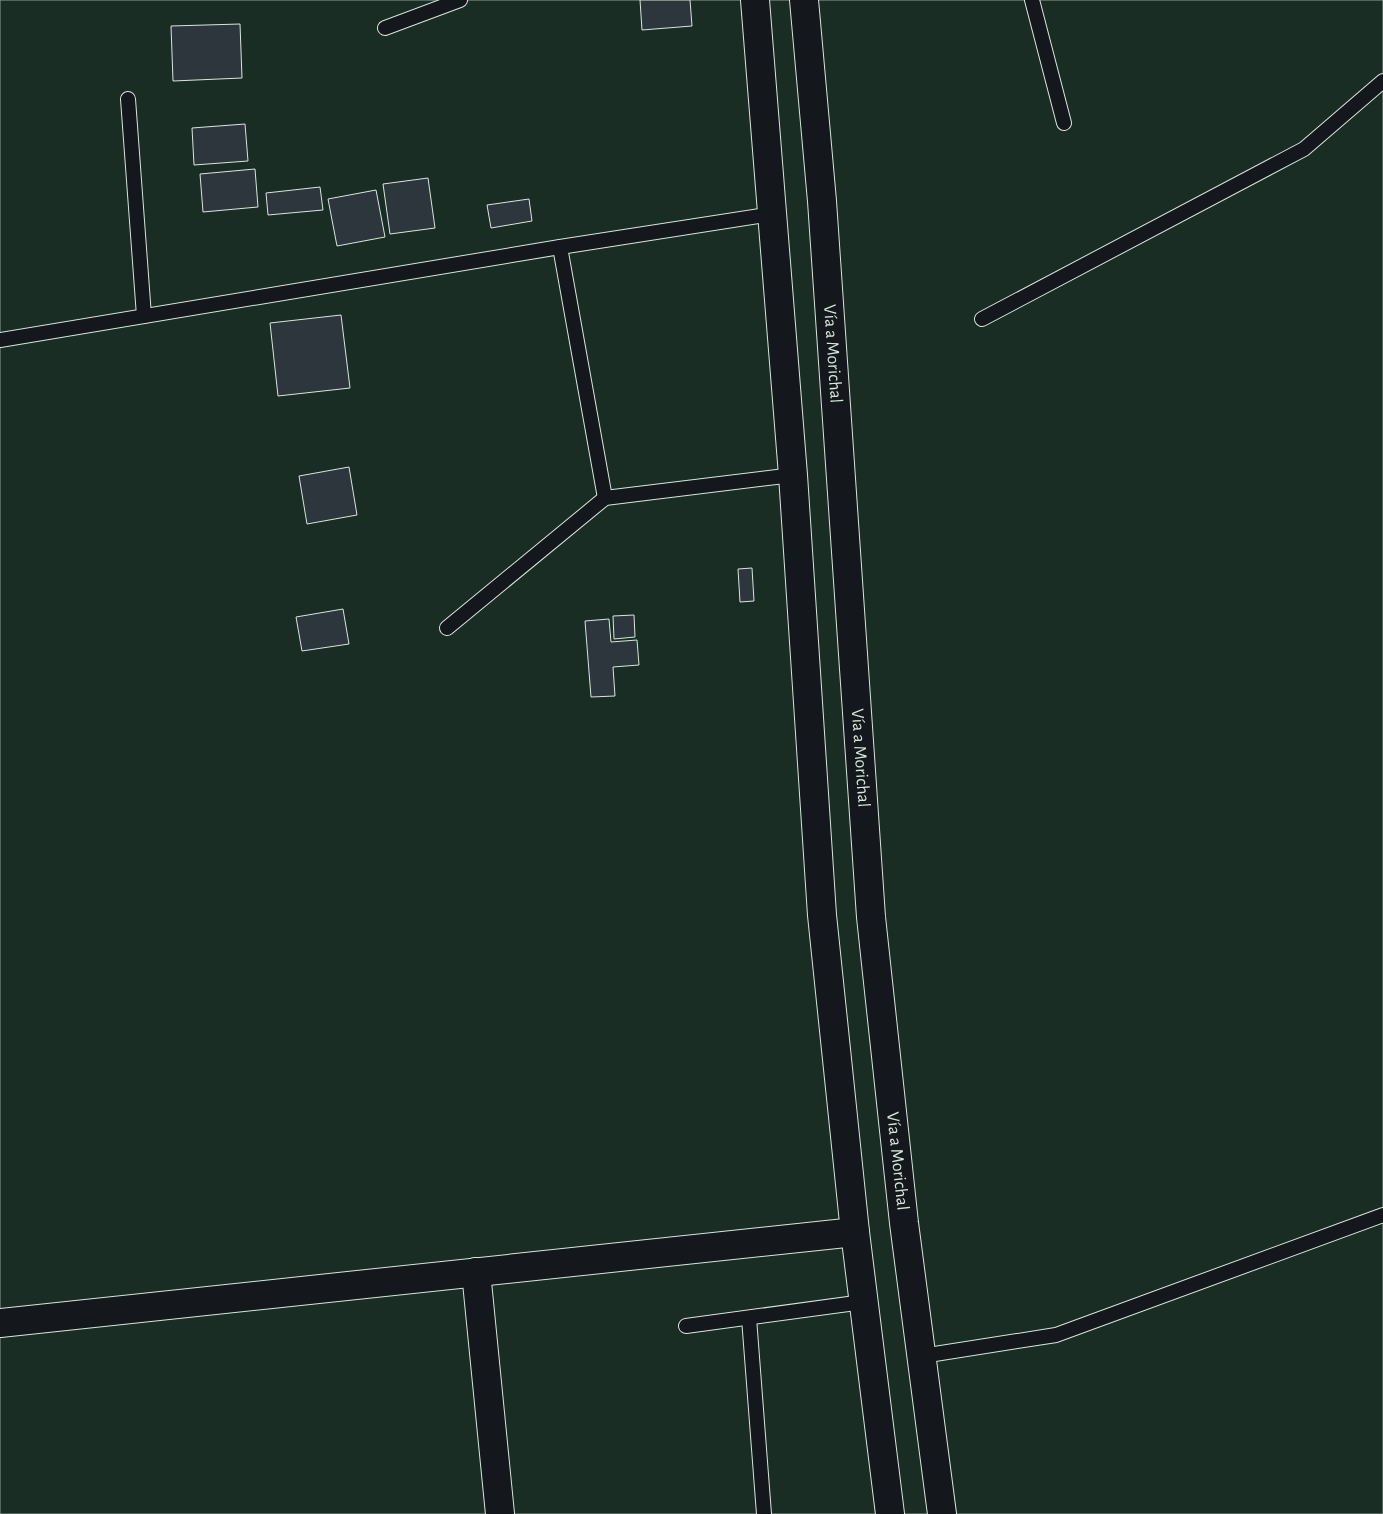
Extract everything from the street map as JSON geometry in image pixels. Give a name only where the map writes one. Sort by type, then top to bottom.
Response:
[{"type":"street","points":[[755,0],[793,475],[822,915],[855,1232],[890,1514]]},
{"type":"street","name":"Vía a Morichal","points":[[804,0],[822,201],[871,917],[904,1223],[942,1514]]},
{"type":"street","points":[[0,1323],[855,1232]]},
{"type":"street","points":[[476,1272],[500,1514]]},
{"type":"lane","points":[[385,28],[460,0]]},
{"type":"lane","points":[[1032,0],[1064,123]]},
{"type":"lane","points":[[982,319],[1304,149],[1383,82]]},
{"type":"lane","points":[[128,99],[144,316]]},
{"type":"lane","points":[[0,340],[560,247],[772,214]]},
{"type":"lane","points":[[560,247],[605,498]]},
{"type":"lane","points":[[447,628],[605,498],[793,475]]},
{"type":"lane","points":[[922,1356],[1056,1335],[1383,1215]]},
{"type":"lane","points":[[686,1326],[863,1302]]},
{"type":"lane","points":[[748,1318],[764,1514]]},
{"type":"green space","points":[[0,0],[1383,0],[1383,1514],[0,1514]]},
{"type":"building","points":[[640,0],[690,0],[692,26],[642,30]]},
{"type":"building","points":[[240,24],[242,78],[173,81],[171,26]]},
{"type":"building","points":[[245,124],[248,161],[194,165],[192,128]]},
{"type":"building","points":[[255,169],[258,207],[203,212],[200,174]]},
{"type":"building","points":[[428,178],[435,228],[390,234],[383,184]]},
{"type":"building","points":[[320,187],[323,210],[268,215],[266,193]]},
{"type":"building","points":[[376,190],[385,237],[337,246],[328,199]]},
{"type":"building","points":[[529,199],[532,221],[491,228],[487,205]]},
{"type":"building","points":[[341,315],[350,388],[278,396],[270,323]]},
{"type":"building","points":[[349,467],[357,515],[307,524],[299,476]]},
{"type":"building","points":[[752,568],[754,601],[740,602],[738,569]]},
{"type":"building","points":[[343,609],[349,644],[302,651],[296,617]]},
{"type":"building","points":[[634,615],[635,637],[614,639],[613,616]]},
{"type":"building","points":[[609,619],[611,642],[637,640],[639,665],[613,667],[615,696],[591,697],[585,621]]}]
